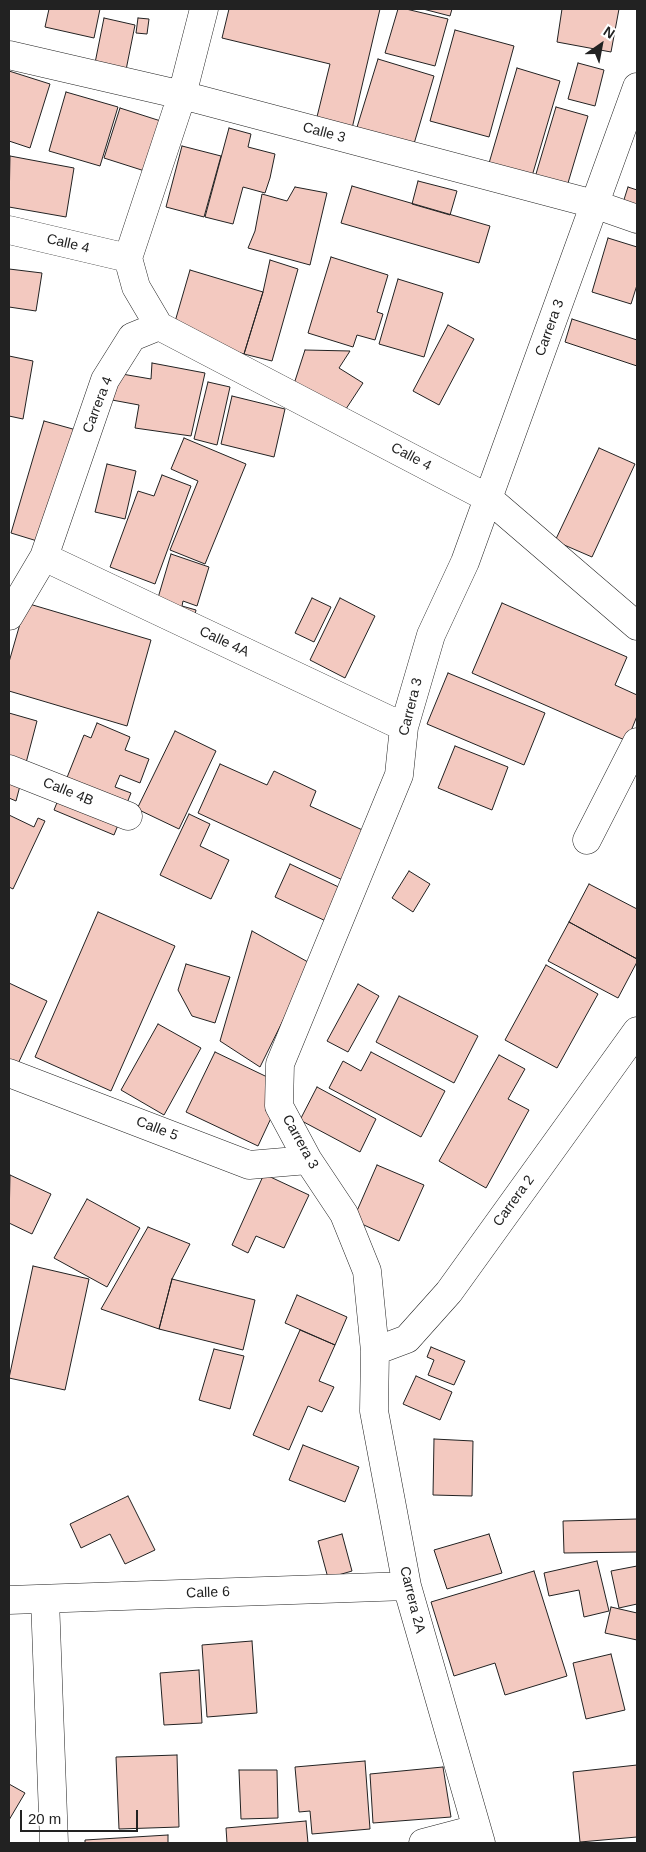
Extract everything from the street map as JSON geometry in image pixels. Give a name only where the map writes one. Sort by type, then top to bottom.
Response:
[{"type":"street","points":[[159,326],[136,287],[128,258],[182,95],[204,9]]},
{"type":"street","name":"Calle 3","points":[[9,55],[182,95],[594,204],[637,219]]},
{"type":"street","name":"Carrera 3","points":[[375,1351],[367,1271],[344,1214],[308,1160],[279,1106],[280,1064],[399,775],[404,727],[431,635],[465,562],[637,87]]},
{"type":"street","name":"Calle 4","points":[[9,230],[128,258]]},
{"type":"street","name":"Calle 4","points":[[159,326],[488,498],[637,626]]},
{"type":"street","name":"Carrera 4","points":[[9,616],[44,557],[105,380],[132,337],[159,326]]},
{"type":"street","name":"Calle 4A","points":[[44,557],[404,727]]},
{"type":"street","points":[[586,840],[637,742]]},
{"type":"street","name":"Calle 4B","points":[[9,768],[128,816]]},
{"type":"street","name":"Carrera 2","points":[[375,1351],[407,1339],[448,1292],[637,1031]]},
{"type":"street","name":"Calle 5","points":[[9,1073],[250,1165],[308,1160]]},
{"type":"street","name":"Carrera 2A","points":[[375,1351],[374,1411],[407,1586],[478,1836]]},
{"type":"street","name":"Calle 6","points":[[9,1600],[407,1586]]},
{"type":"street","points":[[45,1599],[54,1843]]},
{"type":"street","points":[[423,1843],[478,1836]]},
{"type":"building","points":[[49,9],[100,9],[94,38],[45,27]]},
{"type":"building","points":[[229,9],[380,9],[350,137],[314,129],[330,64],[222,38]]},
{"type":"building","points":[[398,9],[406,9],[448,19],[435,66],[385,53]]},
{"type":"building","points":[[423,9],[452,9],[450,16]]},
{"type":"building","points":[[562,9],[619,9],[611,52],[557,42]]},
{"type":"building","points":[[104,18],[135,25],[126,70],[95,63]]},
{"type":"building","points":[[138,18],[149,19],[147,34],[136,33]]},
{"type":"building","points":[[455,30],[514,46],[489,137],[430,121]]},
{"type":"building","points":[[378,59],[434,76],[411,154],[354,137]]},
{"type":"building","points":[[578,63],[604,70],[595,106],[568,99]]},
{"type":"building","points":[[517,68],[560,81],[530,183],[487,170]]},
{"type":"building","points":[[9,71],[50,84],[30,148],[9,141]]},
{"type":"building","points":[[66,92],[118,107],[100,166],[49,151]]},
{"type":"building","points":[[556,107],[588,116],[565,193],[533,184]]},
{"type":"building","points":[[120,108],[167,123],[151,173],[104,158]]},
{"type":"building","points":[[229,128],[251,134],[248,147],[275,154],[265,193],[243,187],[233,224],[205,217]]},
{"type":"building","points":[[182,146],[221,156],[204,217],[166,207]]},
{"type":"building","points":[[10,156],[74,168],[66,217],[9,207]]},
{"type":"building","points":[[418,181],[457,191],[450,215],[412,204]]},
{"type":"building","points":[[352,186],[490,226],[479,263],[341,223]]},
{"type":"building","points":[[295,187],[327,193],[310,265],[248,248],[255,231],[262,194],[287,201]]},
{"type":"building","points":[[628,187],[637,190],[637,214],[621,209]]},
{"type":"building","points":[[608,238],[637,247],[637,285],[631,304],[592,292]]},
{"type":"building","points":[[331,257],[388,275],[377,312],[383,314],[375,340],[357,335],[353,347],[308,333]]},
{"type":"building","points":[[270,260],[298,269],[272,361],[244,354],[263,292]]},
{"type":"building","points":[[9,269],[42,273],[36,311],[9,307]]},
{"type":"building","points":[[190,270],[263,292],[244,354],[172,332]]},
{"type":"building","points":[[398,279],[443,293],[424,357],[379,344]]},
{"type":"building","points":[[572,319],[637,340],[637,366],[565,342]]},
{"type":"building","points":[[448,325],[474,339],[439,405],[413,391]]},
{"type":"building","points":[[305,350],[350,351],[339,368],[363,383],[342,415],[294,384]]},
{"type":"building","points":[[9,356],[33,361],[23,419],[9,416]]},
{"type":"building","points":[[152,363],[205,373],[191,436],[135,428],[139,405],[112,400],[116,373],[151,379]]},
{"type":"building","points":[[208,382],[230,387],[217,445],[194,439]]},
{"type":"building","points":[[232,396],[285,409],[274,457],[221,444]]},
{"type":"building","points":[[44,421],[80,431],[47,544],[11,533]]},
{"type":"building","points":[[184,438],[246,464],[205,564],[170,550],[198,481],[171,469]]},
{"type":"building","points":[[599,448],[635,464],[592,557],[555,541]]},
{"type":"building","points":[[107,464],[136,471],[125,519],[95,512]]},
{"type":"building","points":[[162,475],[191,486],[155,584],[110,567],[138,491],[154,496]]},
{"type":"building","points":[[171,554],[209,567],[197,606],[183,601],[182,606],[196,610],[194,619],[155,608]]},
{"type":"building","points":[[312,598],[331,607],[314,642],[295,633]]},
{"type":"building","points":[[340,598],[375,616],[345,678],[310,660]]},
{"type":"building","points":[[26,603],[151,640],[127,726],[9,691],[9,662]]},
{"type":"building","points":[[502,603],[627,657],[615,685],[637,695],[637,716],[627,741],[472,673]]},
{"type":"building","points":[[448,673],[545,713],[524,765],[427,724]]},
{"type":"building","points":[[9,713],[37,721],[16,801],[9,798]]},
{"type":"building","points":[[97,723],[130,737],[125,750],[149,759],[140,783],[120,775],[115,787],[131,793],[114,835],[54,810],[84,735],[91,738]]},
{"type":"building","points":[[175,731],[216,751],[179,829],[137,809]]},
{"type":"building","points":[[455,746],[508,767],[492,810],[438,788]]},
{"type":"building","points":[[220,764],[267,785],[274,771],[316,791],[310,806],[369,833],[347,882],[198,813]]},
{"type":"building","points":[[189,814],[210,824],[200,846],[229,860],[211,899],[160,875]]},
{"type":"building","points":[[9,815],[34,827],[38,818],[45,821],[13,889],[9,887]]},
{"type":"building","points":[[290,864],[345,890],[330,923],[275,897]]},
{"type":"building","points":[[409,871],[430,884],[413,912],[392,898]]},
{"type":"building","points":[[589,884],[637,909],[637,959],[569,922]]},
{"type":"building","points":[[98,912],[175,946],[111,1091],[35,1057]]},
{"type":"building","points":[[569,922],[637,959],[618,998],[548,961]]},
{"type":"building","points":[[252,931],[317,967],[295,996],[260,1067],[220,1041]]},
{"type":"building","points":[[186,964],[230,977],[215,1023],[192,1016],[178,990]]},
{"type":"building","points":[[546,965],[598,994],[557,1068],[505,1040]]},
{"type":"building","points":[[9,983],[47,1001],[17,1066],[9,1062]]},
{"type":"building","points":[[358,984],[379,996],[348,1052],[327,1041]]},
{"type":"building","points":[[399,996],[478,1036],[454,1083],[376,1042]]},
{"type":"building","points":[[158,1024],[201,1048],[164,1115],[121,1090]]},
{"type":"building","points":[[215,1052],[286,1086],[258,1146],[186,1112]]},
{"type":"building","points":[[371,1052],[445,1091],[421,1137],[329,1088],[343,1061],[361,1071]]},
{"type":"building","points":[[499,1055],[525,1069],[508,1099],[529,1110],[486,1188],[439,1161]]},
{"type":"building","points":[[317,1087],[376,1119],[360,1152],[300,1120]]},
{"type":"building","points":[[377,1165],[424,1185],[399,1241],[353,1220]]},
{"type":"building","points":[[264,1174],[309,1195],[284,1248],[256,1236],[248,1253],[232,1245]]},
{"type":"building","points":[[10,1175],[51,1194],[32,1234],[9,1223]]},
{"type":"building","points":[[87,1199],[140,1228],[107,1287],[54,1258]]},
{"type":"building","points":[[148,1227],[190,1244],[172,1279],[159,1329],[101,1309]]},
{"type":"building","points":[[33,1266],[89,1279],[65,1390],[9,1378]]},
{"type":"building","points":[[172,1279],[255,1300],[243,1350],[159,1329]]},
{"type":"building","points":[[297,1295],[347,1317],[335,1345],[285,1323]]},
{"type":"building","points":[[300,1330],[335,1345],[319,1381],[334,1387],[322,1412],[308,1406],[289,1450],[253,1435]]},
{"type":"building","points":[[431,1347],[465,1361],[454,1385],[428,1375],[434,1360],[427,1357]]},
{"type":"building","points":[[214,1349],[244,1356],[230,1409],[199,1400]]},
{"type":"building","points":[[416,1376],[452,1392],[440,1420],[403,1404]]},
{"type":"building","points":[[434,1439],[473,1441],[472,1496],[433,1495]]},
{"type":"building","points":[[303,1445],[359,1467],[345,1502],[289,1480]]},
{"type":"building","points":[[128,1496],[155,1550],[125,1564],[110,1534],[81,1548],[70,1524]]},
{"type":"building","points":[[637,1519],[637,1552],[564,1553],[563,1521]]},
{"type":"building","points":[[342,1534],[352,1571],[328,1578],[318,1541]]},
{"type":"building","points":[[489,1534],[502,1573],[447,1589],[434,1550]]},
{"type":"building","points":[[597,1561],[609,1611],[584,1617],[579,1590],[549,1596],[544,1573]]},
{"type":"building","points":[[637,1566],[637,1604],[619,1608],[611,1571]]},
{"type":"building","points":[[534,1571],[567,1676],[505,1695],[495,1663],[454,1676],[431,1602]]},
{"type":"building","points":[[611,1607],[637,1613],[637,1640],[605,1633]]},
{"type":"building","points":[[252,1641],[257,1713],[207,1717],[202,1645]]},
{"type":"building","points":[[611,1654],[625,1710],[586,1719],[573,1663]]},
{"type":"building","points":[[199,1670],[202,1723],[164,1725],[160,1673]]},
{"type":"building","points":[[177,1755],[179,1827],[119,1829],[116,1757]]},
{"type":"building","points":[[365,1761],[370,1829],[312,1834],[310,1811],[299,1812],[295,1767]]},
{"type":"building","points":[[637,1765],[637,1837],[580,1842],[573,1772]]},
{"type":"building","points":[[443,1767],[451,1817],[373,1823],[370,1774]]},
{"type":"building","points":[[239,1770],[277,1770],[278,1818],[241,1819]]},
{"type":"building","points":[[9,1784],[25,1793],[9,1820]]},
{"type":"building","points":[[306,1821],[308,1843],[227,1843],[226,1828]]},
{"type":"building","points":[[168,1835],[168,1843],[85,1843],[85,1840]]}]
